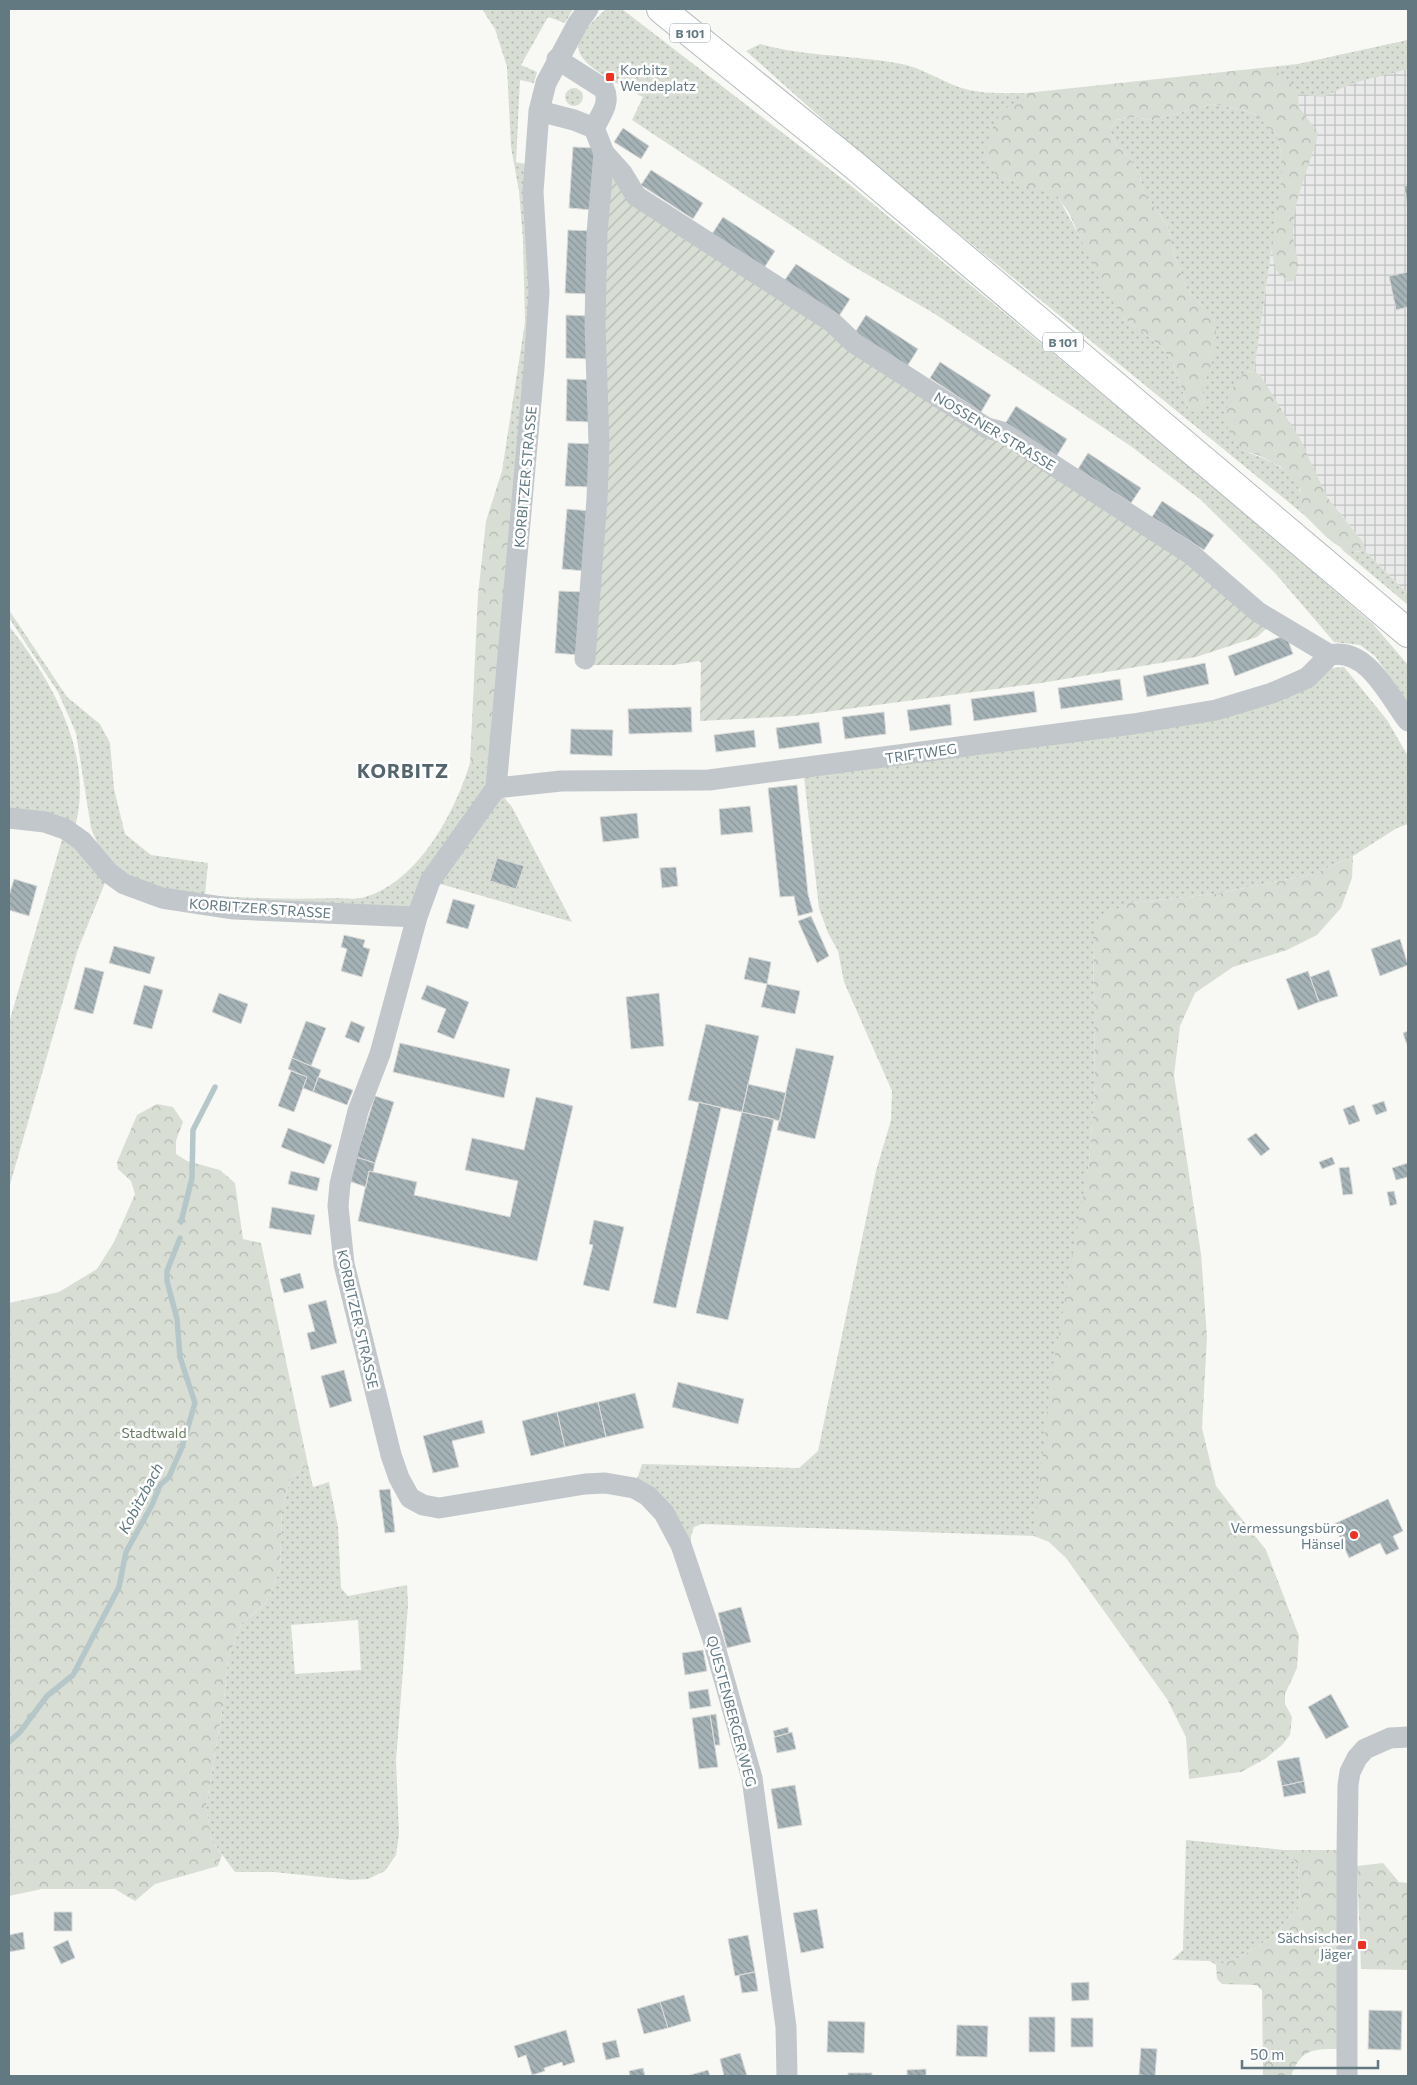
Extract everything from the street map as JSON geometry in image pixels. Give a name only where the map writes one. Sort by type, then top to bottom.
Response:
[{"type":"main road","name":"B 101","points":[[661,9],[854,166],[1408,633]]},
{"type":"street","name":"KORBITZER STRASSE","points":[[583,16],[557,59],[546,83],[540,111],[533,192],[538,292],[534,368],[496,788],[430,881],[417,917],[380,1054],[358,1111],[347,1151],[338,1206],[344,1264],[374,1387],[399,1478],[410,1498],[431,1508],[585,1484],[605,1483],[634,1488]]},
{"type":"street","points":[[557,59],[604,89],[607,103],[594,128]]},
{"type":"street","points":[[540,111],[574,120],[594,128],[604,153],[597,232],[595,325],[599,443],[598,499],[585,659]]},
{"type":"street","name":"NOSSENER STRASSE","points":[[604,153],[622,174],[636,196],[832,322],[862,349],[987,428],[1002,432],[1192,555],[1258,612],[1330,655],[1341,653],[1358,659],[1371,670],[1408,721]]},
{"type":"street","name":"TRIFTWEG","points":[[496,788],[561,781],[709,780],[1133,724],[1216,710],[1272,693],[1307,678],[1330,655]]},
{"type":"street","name":"KORBITZER STRASSE","points":[[9,818],[44,822],[65,829],[82,841],[109,873],[124,884],[162,898],[234,909],[417,917]]},
{"type":"street","name":"QUESTENBERGER WEG","points":[[634,1488],[658,1505],[681,1545],[713,1640],[752,1778],[786,2027],[787,2076]]},
{"type":"street","points":[[1347,2076],[1347,1855],[1348,1785],[1350,1772],[1357,1758],[1365,1749],[1390,1738],[1408,1737]]},
{"type":"shaded area","points":[[1408,40],[1408,594],[1364,550],[1363,542],[1327,497],[1260,375],[1254,371],[1298,64]]},
{"type":"green space","points":[[482,9],[573,9],[565,23],[548,17],[521,65],[537,72],[534,83],[520,80],[516,162],[529,165],[532,287],[521,475],[512,471],[502,471],[525,322],[523,240],[519,191],[511,147],[507,67],[495,29]]},
{"type":"green space","points":[[622,9],[849,184],[1226,497],[1373,624],[1408,665],[1408,703],[1375,656],[1360,645],[1334,642],[1275,573],[1201,500],[1132,447],[935,314],[851,265],[632,120],[643,97],[592,67],[579,51],[581,38],[597,17],[605,10]]},
{"type":"green space","points":[[1408,40],[1408,69],[1353,83],[1323,97],[1298,94],[1294,87],[1270,67],[1298,64]]},
{"type":"green space","points":[[760,44],[813,54],[902,64],[969,90],[988,93],[1026,93],[1018,103],[1002,113],[998,176],[1057,195],[1124,318],[1162,347],[1174,366],[1189,410],[1204,404],[1202,390],[1207,370],[1202,305],[1187,289],[1177,263],[1167,225],[1143,191],[1140,176],[1130,158],[1116,145],[1110,130],[1116,120],[1133,117],[1153,120],[1212,104],[1240,109],[1256,115],[1277,135],[1282,158],[1282,176],[1254,371],[1245,372],[1241,450],[1275,464],[1291,476],[1297,483],[1300,491],[1303,514],[865,157],[746,51]]},
{"type":"green space","points":[[1270,67],[1286,78],[1294,87],[1298,94],[1299,107],[1318,133],[1296,207],[1293,239],[1298,268],[1293,281],[1287,282],[1276,270],[1271,248],[1282,176],[1282,158],[1277,135],[1256,115],[1240,109],[1212,104],[1153,120],[1133,117],[1116,120],[1110,130],[1116,145],[1130,158],[1140,176],[1143,191],[1167,225],[1177,263],[1187,289],[1202,305],[1216,326],[1216,351],[1202,390],[1204,404],[1199,414],[1189,410],[1174,366],[1162,347],[1124,318],[1102,286],[1069,213],[1057,196],[998,176],[984,162],[985,156],[990,136],[1001,113],[1026,93]]},
{"type":"green space","points":[[570,88],[578,88],[583,93],[581,104],[570,106],[565,101],[565,93]]},
{"type":"green space","points":[[604,153],[636,196],[1275,621],[1257,637],[1196,657],[1041,683],[795,716],[700,721],[701,663],[699,661],[674,665],[587,665]]},
{"type":"green space","points":[[1254,371],[1260,375],[1300,439],[1327,497],[1363,542],[1364,550],[1355,552],[1347,550],[1331,541],[1303,514],[1300,489],[1281,467],[1258,455],[1241,450],[1234,442],[1226,424],[1228,394],[1245,372]]},
{"type":"green space","points":[[502,471],[512,471],[521,475],[490,757],[470,763],[478,595],[486,521]]},
{"type":"green space","points":[[1340,548],[1358,552],[1364,550],[1408,594],[1408,605]]},
{"type":"green space","points":[[9,610],[67,697],[100,724],[110,743],[114,789],[125,834],[151,855],[208,863],[205,895],[354,899],[365,897],[384,889],[402,876],[432,842],[455,802],[470,763],[490,757],[496,788],[512,807],[572,922],[430,881],[417,917],[234,909],[109,873],[78,949],[9,1188],[9,1023],[65,829],[9,818],[9,626],[41,672],[67,724],[75,751],[79,778],[79,806],[73,834],[102,854],[91,828],[76,733],[58,692],[9,618]]},
{"type":"green space","points":[[1330,655],[1332,668],[1344,667],[1387,720],[1408,756],[1408,824],[1397,828],[1353,856],[1314,874],[1214,894],[1129,903],[1093,939],[1095,1085],[1089,1163],[1034,1536],[702,1524],[694,1527],[691,1536],[691,1548],[634,1488],[642,1464],[799,1468],[818,1451],[876,1171],[891,1120],[892,1091],[844,982],[838,951],[828,933],[819,908],[803,768],[1216,710]]},
{"type":"green space","points":[[1353,856],[1352,878],[1341,908],[1317,935],[1287,950],[1233,967],[1195,993],[1180,1026],[1174,1075],[1201,1254],[1207,1337],[1202,1428],[1216,1486],[1266,1550],[1299,1636],[1297,1668],[1285,1694],[1285,1704],[1292,1717],[1290,1735],[1282,1745],[1265,1759],[1241,1772],[1189,1779],[1186,1737],[1167,1699],[1066,1558],[1049,1542],[1034,1536],[1051,1377],[1089,1163],[1095,1085],[1093,939],[1096,919],[1129,903],[1214,894],[1314,874]]},
{"type":"green space","name":"Stadtwald","points":[[157,1104],[173,1107],[183,1122],[176,1141],[176,1154],[187,1161],[220,1170],[235,1183],[243,1239],[261,1243],[308,1465],[291,1477],[282,1508],[280,1570],[266,1603],[241,1624],[228,1659],[224,1699],[206,1807],[212,1841],[222,1855],[218,1866],[155,1884],[135,1901],[115,1889],[42,1889],[9,1896],[9,1303],[59,1292],[97,1269],[114,1242],[135,1194],[131,1181],[118,1169],[117,1162],[137,1115]]},
{"type":"green space","points":[[308,1465],[313,1487],[329,1482],[338,1527],[341,1588],[348,1596],[407,1585],[408,1605],[396,1760],[399,1834],[396,1855],[385,1871],[368,1879],[351,1880],[274,1872],[235,1872],[212,1841],[206,1807],[224,1699],[228,1659],[241,1624],[266,1603],[280,1570],[282,1508],[291,1477]],"holes":[[[358,1620],[361,1670],[295,1674],[291,1625]]]},
{"type":"green space","points":[[1186,1840],[1284,1850],[1298,1864],[1300,1903],[1275,1935],[1239,1958],[1216,1965],[1210,1961],[1172,1960],[1183,1950]]},
{"type":"green space","points":[[1284,1850],[1338,1850],[1337,2049],[1308,2053],[1299,2061],[1291,2076],[1263,2076],[1262,1990],[1256,1985],[1222,1984],[1217,1979],[1216,1965],[1239,1958],[1275,1935],[1300,1903],[1298,1864]]},
{"type":"green space","points":[[1383,1863],[1399,1882],[1408,1883],[1408,1970],[1361,1969],[1357,1866]]},
{"type":"building","points":[[623,128],[649,146],[641,159],[614,142]]},
{"type":"building","points":[[573,147],[597,148],[593,210],[569,208]]},
{"type":"building","points":[[651,170],[703,203],[693,219],[641,185]]},
{"type":"building","points":[[1408,185],[1408,208],[1404,186]]},
{"type":"building","points":[[723,217],[775,251],[764,268],[712,234]]},
{"type":"building","points":[[568,230],[592,231],[590,294],[565,293]]},
{"type":"building","points":[[796,264],[850,299],[839,316],[784,281]]},
{"type":"building","points":[[1408,272],[1408,307],[1396,310],[1389,276]]},
{"type":"building","points":[[566,315],[590,316],[590,359],[566,358]]},
{"type":"building","points":[[866,315],[918,349],[906,368],[854,334]]},
{"type":"building","points":[[940,362],[991,395],[981,412],[930,378]]},
{"type":"building","points":[[567,379],[592,380],[591,422],[566,421]]},
{"type":"building","points":[[1016,406],[1067,439],[1056,457],[1005,424]]},
{"type":"building","points":[[568,443],[593,444],[591,487],[565,486]]},
{"type":"building","points":[[1088,453],[1141,488],[1131,503],[1078,469]]},
{"type":"building","points":[[1162,501],[1214,535],[1204,550],[1152,517]]},
{"type":"building","points":[[567,509],[591,511],[586,571],[562,569]]},
{"type":"building","points":[[559,591],[584,592],[579,655],[555,653]]},
{"type":"building","points":[[1286,635],[1293,654],[1235,676],[1228,656]]},
{"type":"building","points":[[1205,663],[1209,684],[1147,697],[1143,676]]},
{"type":"building","points":[[1120,679],[1123,700],[1061,709],[1058,688]]},
{"type":"building","points":[[1034,691],[1037,712],[974,721],[971,699]]},
{"type":"building","points":[[950,704],[952,725],[910,731],[907,710]]},
{"type":"building","points":[[691,707],[692,732],[629,734],[628,709]]},
{"type":"building","points":[[884,712],[886,734],[845,739],[842,717]]},
{"type":"building","points":[[819,722],[822,743],[779,749],[776,728]]},
{"type":"building","points":[[571,729],[613,730],[612,756],[570,754]]},
{"type":"building","points":[[754,730],[756,747],[716,752],[714,735]]},
{"type":"building","points":[[797,785],[808,894],[813,912],[798,916],[794,896],[780,897],[768,788]]},
{"type":"building","points":[[750,806],[753,832],[721,835],[719,809]]},
{"type":"building","points":[[637,813],[639,838],[603,842],[600,817]]},
{"type":"building","points":[[497,858],[524,866],[516,889],[490,881]]},
{"type":"building","points":[[676,867],[678,886],[662,888],[660,868]]},
{"type":"building","points":[[14,879],[37,886],[29,916],[9,910],[9,896]]},
{"type":"building","points":[[453,899],[475,905],[468,929],[446,923]]},
{"type":"building","points":[[811,916],[829,956],[817,963],[798,921]]},
{"type":"building","points":[[344,935],[365,940],[363,947],[370,949],[362,977],[341,971],[347,949],[341,947]]},
{"type":"building","points":[[1400,939],[1408,965],[1380,976],[1371,949]]},
{"type":"building","points":[[114,946],[155,957],[150,974],[109,963]]},
{"type":"building","points":[[749,957],[771,962],[767,984],[744,979]]},
{"type":"building","points":[[85,967],[104,972],[93,1014],[74,1009]]},
{"type":"building","points":[[1329,970],[1338,996],[1319,1002],[1310,977]]},
{"type":"building","points":[[1308,971],[1319,1002],[1298,1010],[1286,979]]},
{"type":"building","points":[[767,984],[800,991],[795,1014],[761,1007]]},
{"type":"building","points":[[144,985],[163,990],[152,1029],[133,1024]]},
{"type":"building","points":[[427,985],[469,1002],[454,1039],[437,1032],[446,1009],[421,999]]},
{"type":"building","points":[[219,993],[248,1004],[241,1024],[212,1012]]},
{"type":"building","points":[[659,993],[664,1046],[631,1049],[626,997]]},
{"type":"building","points":[[306,1021],[326,1028],[311,1066],[292,1058]]},
{"type":"building","points":[[351,1021],[365,1027],[359,1043],[345,1037]]},
{"type":"building","points":[[706,1024],[759,1036],[742,1112],[688,1100]]},
{"type":"building","points":[[1408,1031],[1408,1048],[1403,1033]]},
{"type":"building","points":[[400,1043],[510,1069],[504,1098],[393,1072]]},
{"type":"building","points":[[796,1048],[834,1056],[815,1139],[777,1130]]},
{"type":"building","points":[[292,1058],[321,1070],[313,1092],[303,1088],[307,1077],[288,1069]]},
{"type":"building","points":[[291,1071],[307,1077],[294,1112],[278,1106]]},
{"type":"building","points":[[318,1077],[353,1090],[347,1105],[313,1092]]},
{"type":"building","points":[[748,1084],[786,1093],[780,1121],[742,1112]]},
{"type":"building","points":[[375,1096],[394,1102],[375,1163],[356,1157]]},
{"type":"building","points":[[536,1097],[573,1106],[537,1261],[358,1221],[369,1171],[417,1182],[414,1195],[510,1217],[518,1181],[465,1170],[472,1138],[524,1150]]},
{"type":"building","points":[[1384,1101],[1387,1111],[1376,1115],[1372,1105]]},
{"type":"building","points":[[699,1102],[721,1108],[676,1308],[653,1303]]},
{"type":"building","points":[[1354,1105],[1360,1121],[1349,1125],[1343,1109]]},
{"type":"building","points":[[742,1112],[774,1119],[728,1320],[696,1313]]},
{"type":"building","points":[[288,1128],[332,1145],[324,1164],[281,1147]]},
{"type":"building","points":[[1256,1133],[1270,1149],[1261,1156],[1247,1139]]},
{"type":"building","points":[[356,1157],[375,1163],[373,1172],[369,1171],[366,1187],[349,1181]]},
{"type":"building","points":[[1332,1157],[1335,1164],[1322,1169],[1319,1162]]},
{"type":"building","points":[[1408,1163],[1408,1177],[1396,1180],[1392,1168]]},
{"type":"building","points":[[1349,1167],[1353,1194],[1343,1195],[1339,1168]]},
{"type":"building","points":[[291,1171],[320,1178],[317,1191],[288,1184]]},
{"type":"building","points":[[1394,1191],[1397,1204],[1390,1206],[1387,1192]]},
{"type":"building","points":[[272,1207],[315,1215],[311,1235],[269,1228]]},
{"type":"building","points":[[594,1220],[624,1227],[609,1291],[583,1285],[593,1245],[589,1244]]},
{"type":"building","points":[[300,1273],[304,1288],[284,1293],[280,1279]]},
{"type":"building","points":[[326,1300],[337,1343],[311,1350],[307,1333],[315,1331],[308,1305]]},
{"type":"building","points":[[344,1370],[352,1401],[330,1408],[321,1376]]},
{"type":"building","points":[[678,1382],[744,1399],[738,1424],[672,1407]]},
{"type":"building","points":[[635,1393],[644,1428],[606,1437],[598,1402]]},
{"type":"building","points":[[598,1402],[606,1437],[565,1447],[557,1412]]},
{"type":"building","points":[[557,1412],[565,1447],[531,1456],[522,1421]]},
{"type":"building","points":[[482,1420],[485,1433],[452,1441],[459,1467],[433,1473],[423,1436]]},
{"type":"building","points":[[390,1489],[395,1532],[385,1533],[379,1490]]},
{"type":"building","points":[[1388,1499],[1403,1531],[1393,1536],[1399,1549],[1386,1555],[1380,1543],[1349,1558],[1334,1524]]},
{"type":"building","points":[[741,1607],[751,1642],[727,1648],[718,1613]]},
{"type":"building","points":[[703,1650],[707,1671],[685,1675],[682,1653]]},
{"type":"building","points":[[708,1689],[711,1706],[690,1709],[688,1692]]},
{"type":"building","points":[[1331,1694],[1349,1727],[1326,1739],[1308,1707]]},
{"type":"building","points":[[716,1714],[720,1745],[715,1745],[710,1715]]},
{"type":"building","points":[[710,1715],[718,1767],[699,1769],[692,1718]]},
{"type":"building","points":[[788,1727],[789,1733],[775,1737],[773,1731]]},
{"type":"building","points":[[792,1732],[796,1749],[777,1753],[774,1737]]},
{"type":"building","points":[[1299,1757],[1304,1781],[1282,1786],[1277,1761]]},
{"type":"building","points":[[1304,1781],[1306,1793],[1284,1797],[1282,1786]]},
{"type":"building","points":[[795,1785],[802,1825],[778,1829],[771,1789]]},
{"type":"building","points":[[817,1909],[824,1948],[801,1953],[793,1913]]},
{"type":"building","points":[[54,1912],[72,1912],[72,1931],[54,1931]]},
{"type":"building","points":[[23,1932],[25,1949],[9,1952],[9,1935]]},
{"type":"building","points":[[748,1935],[755,1972],[735,1976],[728,1939]]},
{"type":"building","points":[[68,1940],[75,1958],[61,1964],[53,1947]]},
{"type":"building","points":[[755,1972],[758,1991],[742,1993],[739,1975]]},
{"type":"building","points":[[1089,1982],[1089,2000],[1072,2001],[1071,1983]]},
{"type":"building","points":[[684,1995],[691,2021],[668,2028],[660,2002]]},
{"type":"building","points":[[660,2002],[668,2028],[644,2034],[637,2009]]},
{"type":"building","points":[[1369,2010],[1402,2011],[1401,2050],[1368,2049]]},
{"type":"building","points":[[1029,2017],[1055,2017],[1055,2052],[1029,2052]]},
{"type":"building","points":[[1071,2018],[1093,2018],[1093,2047],[1071,2047]]},
{"type":"building","points":[[828,2021],[865,2022],[864,2053],[827,2052]]},
{"type":"building","points":[[957,2025],[988,2026],[987,2057],[956,2056]]},
{"type":"building","points":[[566,2030],[575,2062],[563,2066],[562,2062],[544,2068],[545,2071],[532,2075],[526,2055],[518,2058],[514,2046]]},
{"type":"building","points":[[616,2040],[620,2057],[606,2060],[602,2043]]},
{"type":"building","points":[[1141,2048],[1157,2049],[1155,2076],[1139,2075]]},
{"type":"building","points":[[740,2053],[747,2076],[724,2076],[720,2059]]},
{"type":"building","points":[[643,2068],[645,2076],[630,2076],[629,2071]]},
{"type":"building","points":[[926,2069],[926,2076],[907,2076],[907,2070]]},
{"type":"building","points":[[708,2070],[710,2076],[687,2076]]},
{"type":"building","points":[[848,2073],[872,2073],[872,2076],[848,2076]]},
{"type":"waterway","name":"Kobitzbach","points":[[181,1222],[192,1178],[193,1130],[215,1087]]},
{"type":"waterway","name":"Kobitzbach","points":[[9,1742],[20,1732],[47,1696],[73,1675],[119,1587],[126,1552],[152,1505],[160,1485],[169,1477],[182,1447],[195,1403],[180,1357],[177,1319],[167,1281],[167,1271],[180,1238]]},
{"type":"place","name":"Korbitz Wendeplatz","points":[[610,77]]},
{"type":"place","name":"Vermessungsbüro Hänsel","points":[[1354,1535]]},
{"type":"place","name":"Sächsischer Jäger","points":[[1362,1945]]},
{"type":"district","name":"KORBITZ","points":[[403,770]]}]
